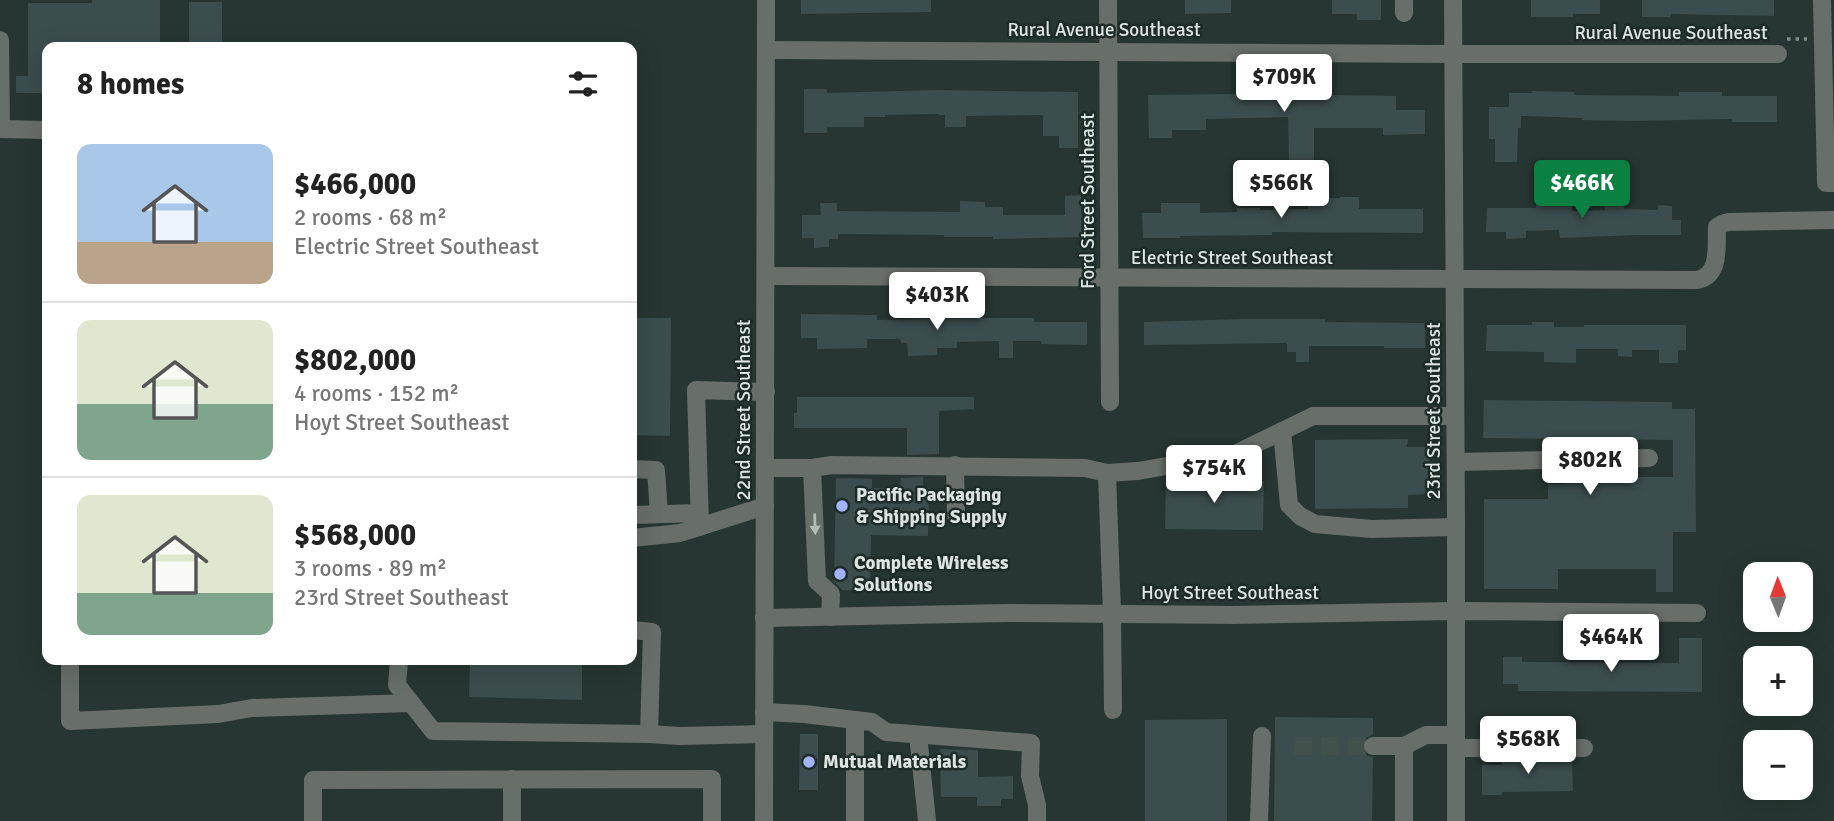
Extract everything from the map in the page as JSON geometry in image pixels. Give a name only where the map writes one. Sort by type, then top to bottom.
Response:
[{"type":"street","name":"22nd Street Southeast","points":[[764,821],[766,0]]},
{"type":"street","name":"Ford Street Southeast","points":[[1108,0],[1110,402]]},
{"type":"street","name":"23rd Street Southeast","points":[[1453,0],[1456,821]]},
{"type":"street","points":[[1822,0],[1826,183],[1834,183]]},
{"type":"street","points":[[0,40],[1,130],[42,130]]},
{"type":"street","name":"Rural Avenue Southeast","points":[[766,50],[1778,54]]},
{"type":"street","name":"Electric Street Southeast","points":[[766,276],[1697,280],[1712,273],[1717,228],[1722,224],[1834,220]]},
{"type":"street","points":[[700,520],[696,390],[766,392]]},
{"type":"street","points":[[765,468],[813,468],[832,464],[1085,468],[1107,473],[1138,471],[1236,454],[1313,416],[1455,416]]},
{"type":"street","points":[[1282,431],[1289,505],[1300,516],[1315,524],[1372,529],[1456,527]]},
{"type":"street","points":[[1456,462],[1649,458]]},
{"type":"street","points":[[955,465],[956,516]]},
{"type":"street","points":[[813,468],[817,581],[831,594],[830,617]]},
{"type":"street","points":[[637,470],[656,470],[659,514]]},
{"type":"street","points":[[1107,473],[1113,710]]},
{"type":"street","points":[[637,514],[700,520],[765,506]]},
{"type":"street","points":[[637,538],[679,534],[700,520]]},
{"type":"street","name":"Hoyt Street Southeast","points":[[764,618],[1006,613],[1697,613]]},
{"type":"street","points":[[637,630],[652,632],[649,734]]},
{"type":"street","points":[[70,665],[70,721],[218,714],[252,708],[411,703]]},
{"type":"street","points":[[399,665],[397,685],[433,732],[678,736],[764,734]]},
{"type":"street","points":[[764,712],[872,722],[886,732],[1031,743],[1030,776],[1037,805],[1037,821]]},
{"type":"street","points":[[855,720],[855,821]]},
{"type":"street","points":[[918,735],[927,821]]},
{"type":"street","points":[[1373,746],[1404,746],[1426,735],[1456,741],[1584,748]]},
{"type":"street","points":[[1259,821],[1262,736]]},
{"type":"street","points":[[1404,746],[1404,821]]},
{"type":"street","points":[[313,821],[313,779],[712,779],[712,821]]},
{"type":"street","points":[[512,779],[512,821]]},
{"type":"path","points":[[1778,54],[1784,39],[1823,39]]},
{"type":"building","points":[[92,0],[160,0],[160,42],[42,42],[42,93],[16,93],[16,76],[28,76],[28,3],[92,3]]},
{"type":"building","points":[[801,0],[931,0],[931,12],[801,14]]},
{"type":"building","points":[[1185,0],[1231,0],[1231,13],[1185,14]]},
{"type":"building","points":[[1332,0],[1381,0],[1381,20],[1357,20],[1357,14],[1332,14]]},
{"type":"building","points":[[1531,0],[1600,0],[1600,14],[1531,17]]},
{"type":"building","points":[[1642,0],[1774,0],[1774,16],[1671,14],[1671,17],[1642,17]]},
{"type":"building","points":[[189,2],[222,2],[222,42],[189,42]]},
{"type":"building","points":[[804,89],[827,89],[827,93],[936,90],[1078,92],[1078,148],[1059,148],[1059,136],[1043,136],[1043,115],[966,116],[966,127],[945,127],[945,115],[885,115],[864,117],[864,127],[827,127],[827,133],[804,133]]},
{"type":"building","points":[[1240,90],[1327,90],[1328,95],[1396,96],[1396,110],[1425,110],[1425,134],[1383,135],[1383,128],[1314,128],[1314,161],[1289,161],[1288,117],[1206,119],[1206,130],[1172,130],[1172,138],[1149,138],[1148,95],[1240,94]]},
{"type":"building","points":[[1574,92],[1574,95],[1679,96],[1679,92],[1722,92],[1722,96],[1777,96],[1777,122],[1732,122],[1732,119],[1582,120],[1521,116],[1517,162],[1495,162],[1495,139],[1489,139],[1489,107],[1509,107],[1509,93]]},
{"type":"building","points":[[1547,194],[1566,194],[1566,202],[1572,202],[1572,211],[1605,210],[1604,201],[1623,200],[1624,209],[1658,210],[1658,205],[1672,206],[1672,220],[1681,220],[1681,235],[1560,238],[1559,230],[1526,231],[1526,238],[1506,239],[1506,232],[1486,232],[1487,208],[1536,208],[1536,203],[1547,202]]},
{"type":"building","points":[[1081,195],[1082,237],[993,239],[944,235],[838,234],[838,239],[829,239],[829,247],[814,248],[814,238],[802,238],[802,215],[821,215],[820,203],[837,203],[837,211],[960,212],[960,201],[985,202],[985,207],[1003,207],[1003,215],[1065,215],[1065,196]]},
{"type":"building","points":[[1359,197],[1359,209],[1423,209],[1423,233],[1272,232],[1272,235],[1143,238],[1142,213],[1161,213],[1161,203],[1200,203],[1200,213],[1237,212],[1237,208],[1308,209],[1309,198]]},
{"type":"building","points":[[801,314],[877,315],[877,320],[1034,318],[1034,322],[1087,322],[1087,345],[1013,341],[1013,358],[999,358],[999,341],[957,342],[957,348],[937,348],[937,355],[908,356],[907,343],[901,343],[900,339],[867,339],[867,348],[817,349],[817,338],[801,338]]},
{"type":"building","points":[[637,318],[671,318],[670,436],[637,435]]},
{"type":"building","points":[[1243,319],[1425,323],[1425,348],[1309,346],[1309,362],[1296,362],[1296,352],[1287,352],[1287,343],[1144,345],[1144,322]]},
{"type":"building","points":[[1532,322],[1554,322],[1554,327],[1686,325],[1686,350],[1678,350],[1678,363],[1659,363],[1659,350],[1632,350],[1632,357],[1618,356],[1618,349],[1576,349],[1576,363],[1544,362],[1544,352],[1486,351],[1487,325],[1532,325]]},
{"type":"building","points":[[797,397],[974,397],[974,409],[939,411],[939,454],[907,455],[907,428],[794,428]]},
{"type":"building","points":[[1484,400],[1672,402],[1672,409],[1695,409],[1696,532],[1673,532],[1673,592],[1656,592],[1656,569],[1558,569],[1558,589],[1484,589],[1484,499],[1548,499],[1548,484],[1564,484],[1564,478],[1611,478],[1611,470],[1626,470],[1626,477],[1673,477],[1673,440],[1483,438]]},
{"type":"building","points":[[1408,439],[1407,447],[1429,447],[1430,494],[1408,495],[1408,508],[1315,509],[1315,440]]},
{"type":"building","points":[[923,477],[923,487],[929,488],[928,536],[871,535],[870,591],[842,590],[834,581],[836,478],[872,479],[872,488],[900,488],[901,478]]},
{"type":"building","points":[[1166,479],[1264,481],[1263,530],[1165,529]]},
{"type":"building","points":[[1679,638],[1702,638],[1702,692],[1518,691],[1518,684],[1503,684],[1503,657],[1522,657],[1522,662],[1679,663]]},
{"type":"building","points":[[470,665],[582,665],[582,700],[469,697]]},
{"type":"building","points":[[1275,717],[1373,718],[1373,735],[1367,737],[1362,745],[1364,752],[1373,757],[1372,821],[1274,821]]},
{"type":"building","points":[[1227,719],[1227,821],[1145,821],[1145,720]]},
{"type":"building","name":"Mutual Materials","points":[[800,734],[818,734],[818,790],[799,790]]},
{"type":"building","points":[[940,749],[978,750],[978,777],[1013,776],[1013,799],[1001,799],[1001,806],[977,806],[977,797],[941,797]]},
{"type":"building","points":[[1501,759],[1572,759],[1573,791],[1502,792],[1502,795],[1482,795],[1482,765],[1502,765]]},
{"type":"tunnel","points":[[1294,746],[1373,746]]},
{"type":"place","name":"Pacific Packaging & Shipping Supply","points":[[842,506]]},
{"type":"place","name":"Complete Wireless Solutions","points":[[840,574]]},
{"type":"place","name":"Mutual Materials","points":[[809,762]]}]
